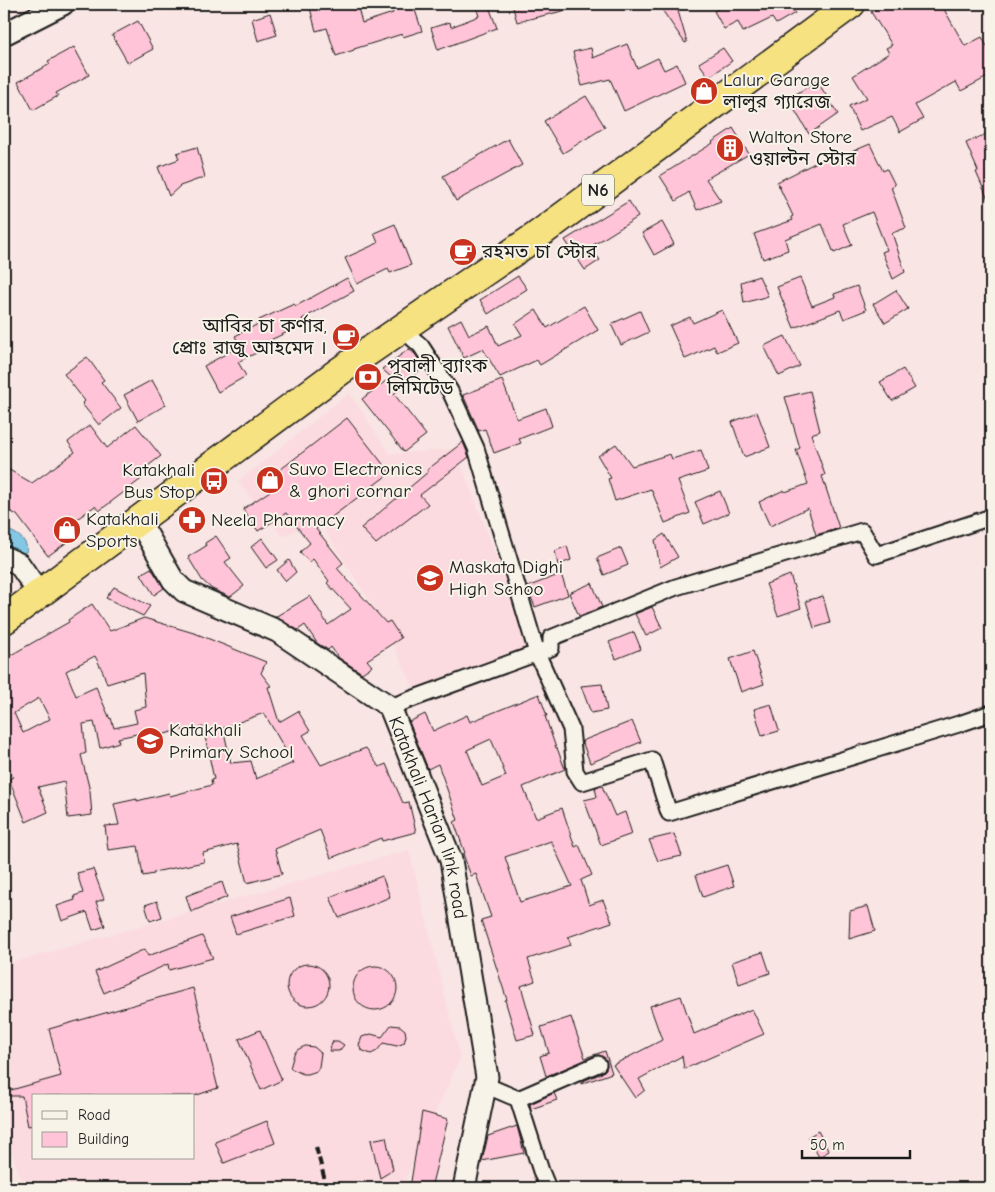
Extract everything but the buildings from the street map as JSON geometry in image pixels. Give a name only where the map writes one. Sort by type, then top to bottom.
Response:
[{"type":"highway","name":"N6","points":[[4,620],[340,371],[535,237],[851,4]]},
{"type":"street","points":[[4,34],[63,4]]},
{"type":"street","points":[[401,328],[421,346],[450,392],[476,448],[537,654],[571,729],[575,771],[582,782],[652,760],[669,812],[991,713]]},
{"type":"street","points":[[390,707],[537,654],[551,648],[551,638],[676,587],[862,531],[876,555],[991,517]]},
{"type":"street","name":"Katakhali Harian link road","points":[[138,519],[173,580],[184,591],[277,631],[390,707],[451,860],[487,1077],[464,1188]]},
{"type":"street","points":[[4,557],[19,564],[39,593]]},
{"type":"street","points":[[485,1086],[518,1099],[598,1064]]},
{"type":"street","points":[[518,1099],[548,1188]]},
{"type":"shaded area","name":"Maskata Dighi High Schoo","points":[[349,393],[390,454],[455,449],[531,647],[414,689],[382,620],[318,520],[283,536],[238,482]]},
{"type":"shaded area","points":[[409,850],[460,1058],[401,1188],[24,1188],[4,1128],[4,965]]},
{"type":"water","points":[[4,528],[16,534],[25,542],[27,551],[23,553],[4,544]]},
{"type":"railway","points":[[316,1147],[327,1188]]},
{"type":"place","name":"Lalur Garage লালুর গ্যারেজ","points":[[704,91]]},
{"type":"place","name":"Walton Store ওয়াল্টন স্টোর","points":[[730,148]]},
{"type":"place","name":"রহমত চা স্টোর","points":[[463,252]]},
{"type":"place","name":"আবির চা কর্ণার, প্রোঃ রাজু আহমেদ ।","points":[[346,337]]},
{"type":"place","name":"পূবালী ব্যাংক লিমিটেড","points":[[368,377]]},
{"type":"place","name":"Suvo Electronics & ghori cornar","points":[[270,480]]},
{"type":"place","name":"Katakhali Bus Stop","points":[[214,481]]},
{"type":"place","name":"Neela Pharmacy","points":[[192,520]]},
{"type":"place","name":"Katakhali Sports","points":[[67,530]]},
{"type":"place","name":"Maskata Dighi High Schoo","points":[[430,578]]},
{"type":"place","name":"Katakhali Primary School","points":[[150,741]]}]
